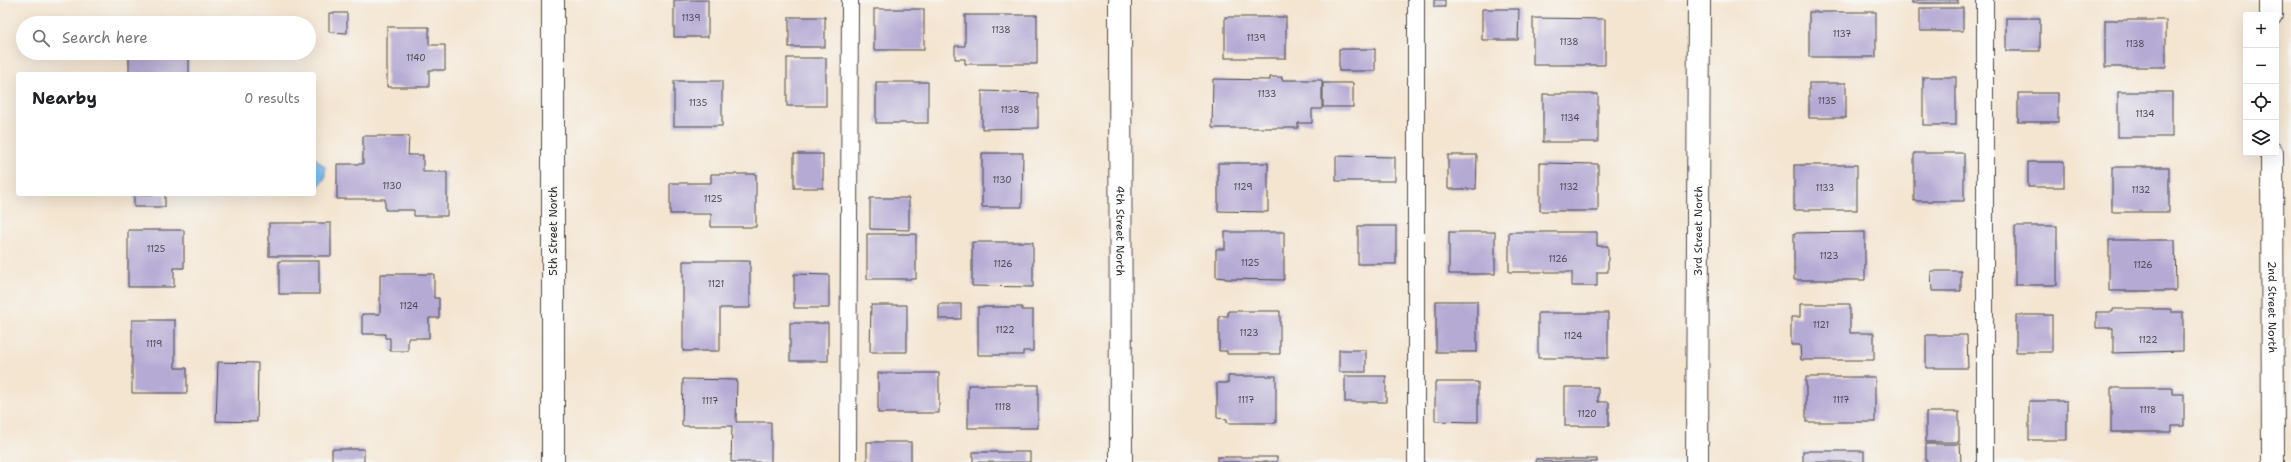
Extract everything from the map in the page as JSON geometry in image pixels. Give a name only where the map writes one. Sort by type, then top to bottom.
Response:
[{"type":"street","name":"5th Street North","points":[[553,0],[553,462]]},
{"type":"street","name":"4th Street North","points":[[1120,0],[1121,462]]},
{"type":"street","name":"3rd Street North","points":[[1697,462],[1699,0]]},
{"type":"street","points":[[2271,0],[2271,12]]},
{"type":"street","name":"2nd Street North","points":[[2272,156],[2273,462]]},
{"type":"lane","points":[[848,462],[850,0]]},
{"type":"lane","points":[[1416,0],[1416,462]]},
{"type":"lane","points":[[1985,0],[1985,462]]},
{"type":"water","points":[[316,159],[325,167],[325,178],[317,188]]},
{"type":"building","points":[[674,0],[708,0],[708,37],[674,37]]},
{"type":"building","points":[[1434,0],[1445,0],[1445,7],[1434,7]]},
{"type":"building","points":[[1912,0],[1958,0],[1958,3],[1912,3]]},
{"type":"building","points":[[1920,8],[1963,8],[1963,31],[1920,31]]},
{"type":"building","points":[[874,9],[924,9],[924,50],[874,50]]},
{"type":"building","points":[[1482,9],[1519,9],[1518,40],[1482,40]]},
{"type":"building","points":[[1809,12],[1876,12],[1876,57],[1809,57]]},
{"type":"building","points":[[329,13],[347,13],[347,33],[329,32]]},
{"type":"building","points":[[965,15],[1037,15],[1037,64],[965,64],[965,59],[955,59],[955,46],[965,46]]},
{"type":"building","points":[[789,17],[825,17],[825,47],[789,47]]},
{"type":"building","points":[[1225,17],[1286,17],[1286,58],[1225,58]]},
{"type":"building","points":[[1533,18],[1605,19],[1605,65],[1533,65]]},
{"type":"building","points":[[2006,18],[2040,18],[2040,51],[2006,51]]},
{"type":"building","points":[[2105,20],[2166,20],[2166,67],[2105,67]]},
{"type":"building","points":[[387,27],[429,27],[429,45],[445,45],[445,70],[429,70],[429,87],[387,87]]},
{"type":"building","points":[[1339,49],[1375,49],[1375,71],[1339,71]]},
{"type":"building","points":[[787,58],[826,58],[826,106],[787,106]]},
{"type":"building","points":[[129,60],[189,60],[189,72],[129,72]]},
{"type":"building","points":[[1270,77],[1282,77],[1282,80],[1322,80],[1322,109],[1312,109],[1312,123],[1298,123],[1298,128],[1212,128],[1213,79],[1270,80]]},
{"type":"building","points":[[1923,77],[1956,77],[1956,125],[1923,125]]},
{"type":"building","points":[[674,81],[722,81],[722,126],[674,126]]},
{"type":"building","points":[[876,82],[928,82],[928,123],[876,123]]},
{"type":"building","points":[[1323,83],[1353,83],[1353,107],[1323,107]]},
{"type":"building","points":[[1809,83],[1846,83],[1846,118],[1809,118]]},
{"type":"building","points":[[982,91],[1038,93],[1038,128],[982,129]]},
{"type":"building","points":[[2118,92],[2172,92],[2172,137],[2118,137]]},
{"type":"building","points":[[2018,93],[2058,93],[2058,122],[2018,122]]},
{"type":"building","points":[[1543,94],[1598,94],[1598,142],[1543,142]]},
{"type":"building","points":[[363,136],[409,136],[408,155],[423,155],[423,172],[447,172],[447,216],[414,216],[414,210],[385,210],[385,199],[337,199],[337,164],[363,164]]},
{"type":"building","points":[[982,153],[1023,153],[1022,207],[982,207]]},
{"type":"building","points":[[1914,153],[1964,153],[1964,201],[1914,201]]},
{"type":"building","points":[[794,154],[823,154],[823,188],[794,188]]},
{"type":"building","points":[[1448,155],[1477,155],[1476,189],[1448,189]]},
{"type":"building","points":[[1336,156],[1395,157],[1395,181],[1336,181]]},
{"type":"building","points":[[2028,162],[2064,162],[2064,187],[2028,187]]},
{"type":"building","points":[[1218,163],[1268,163],[1268,212],[1218,211]]},
{"type":"building","points":[[1540,163],[1598,164],[1598,211],[1540,211]]},
{"type":"building","points":[[1794,165],[1857,165],[1857,210],[1794,210]]},
{"type":"building","points":[[2112,167],[2169,167],[2169,212],[2112,212]]},
{"type":"building","points":[[711,174],[756,174],[756,227],[711,227],[711,214],[670,214],[670,183],[711,183]]},
{"type":"building","points":[[134,196],[165,196],[165,207],[134,207]]},
{"type":"building","points":[[870,198],[909,198],[909,230],[870,229]]},
{"type":"building","points":[[269,223],[331,223],[331,256],[269,256]]},
{"type":"building","points":[[1358,226],[1396,226],[1396,264],[1358,264]]},
{"type":"building","points":[[2015,226],[2057,226],[2057,285],[2015,285]]},
{"type":"building","points":[[128,230],[184,230],[184,268],[174,268],[174,287],[128,287]]},
{"type":"building","points":[[1225,232],[1284,232],[1284,280],[1225,279],[1216,277],[1216,249],[1225,249]]},
{"type":"building","points":[[1449,232],[1495,232],[1495,274],[1449,274]]},
{"type":"building","points":[[1509,232],[1597,232],[1597,246],[1608,246],[1608,272],[1597,272],[1597,286],[1572,286],[1572,272],[1509,272]]},
{"type":"building","points":[[1865,232],[1865,280],[1794,280],[1794,233]]},
{"type":"building","points":[[867,234],[916,234],[916,279],[867,279]]},
{"type":"building","points":[[2109,240],[2175,240],[2176,291],[2109,291]]},
{"type":"building","points":[[972,242],[1033,242],[1033,287],[972,286]]},
{"type":"building","points":[[279,261],[319,261],[319,294],[279,294]]},
{"type":"building","points":[[683,261],[750,261],[750,308],[720,308],[720,351],[683,351]]},
{"type":"building","points":[[1931,271],[1961,271],[1961,291],[1932,291]]},
{"type":"building","points":[[380,274],[434,274],[434,298],[439,298],[439,318],[429,318],[429,338],[408,338],[408,351],[390,351],[390,338],[385,338],[385,334],[362,334],[362,314],[380,314]]},
{"type":"building","points":[[794,274],[829,275],[829,308],[794,308]]},
{"type":"building","points":[[1436,301],[1477,301],[1477,352],[1436,352]]},
{"type":"building","points":[[939,304],[961,304],[961,319],[939,319]]},
{"type":"building","points":[[1800,304],[1850,304],[1850,333],[1874,333],[1874,360],[1801,360],[1800,345],[1791,345],[1791,317],[1800,317]]},
{"type":"building","points":[[871,305],[907,305],[907,352],[870,352]]},
{"type":"building","points":[[978,307],[1022,307],[1022,310],[1033,310],[1033,351],[1023,351],[1023,355],[978,355]]},
{"type":"building","points":[[2113,309],[2171,309],[2171,312],[2183,312],[2183,351],[2113,353],[2113,328],[2096,328],[2096,312],[2113,312]]},
{"type":"building","points":[[1228,311],[1280,311],[1280,354],[1227,354],[1227,351],[1219,351],[1219,316],[1228,316]]},
{"type":"building","points":[[1538,313],[1608,313],[1608,358],[1538,358]]},
{"type":"building","points":[[2016,315],[2052,315],[2052,352],[2016,352]]},
{"type":"building","points":[[132,320],[175,320],[175,368],[187,368],[187,393],[132,393]]},
{"type":"building","points":[[790,323],[828,323],[828,361],[790,361]]},
{"type":"building","points":[[1926,335],[1967,335],[1968,368],[1926,368]]},
{"type":"building","points":[[1339,350],[1366,350],[1366,372],[1339,372]]},
{"type":"building","points":[[218,362],[258,363],[257,422],[216,421]]},
{"type":"building","points":[[878,373],[939,373],[939,413],[878,413]]},
{"type":"building","points":[[1228,376],[1276,376],[1276,423],[1227,423],[1227,419],[1217,418],[1217,383],[1228,383]]},
{"type":"building","points":[[1345,376],[1386,376],[1386,402],[1345,402]]},
{"type":"building","points":[[1806,377],[1875,377],[1875,422],[1806,422]]},
{"type":"building","points":[[683,379],[737,380],[736,422],[771,422],[771,462],[731,462],[732,426],[682,426]]},
{"type":"building","points":[[1435,382],[1478,382],[1478,422],[1435,421]]},
{"type":"building","points":[[968,385],[1038,385],[1038,428],[968,428]]},
{"type":"building","points":[[1565,387],[1598,387],[1598,402],[1609,402],[1609,426],[1565,426]]},
{"type":"building","points":[[2111,388],[2172,388],[2172,394],[2184,394],[2184,426],[2172,426],[2172,432],[2111,432]]},
{"type":"building","points":[[2029,401],[2067,401],[2067,440],[2029,440]]},
{"type":"building","points":[[1926,412],[1959,412],[1959,442],[1926,442]]},
{"type":"building","points":[[867,442],[911,442],[911,462],[867,462]]},
{"type":"building","points":[[1926,444],[1960,444],[1961,462],[1926,462]]},
{"type":"building","points":[[332,449],[364,449],[364,462],[332,462]]},
{"type":"building","points":[[1803,451],[1864,451],[1864,462],[1803,462]]},
{"type":"building","points":[[973,452],[1030,452],[1030,462],[973,462]]},
{"type":"building","points":[[1217,457],[1277,457],[1277,462],[1217,462]]},
{"type":"building","points":[[1536,459],[1597,459],[1597,462],[1536,462]]}]
